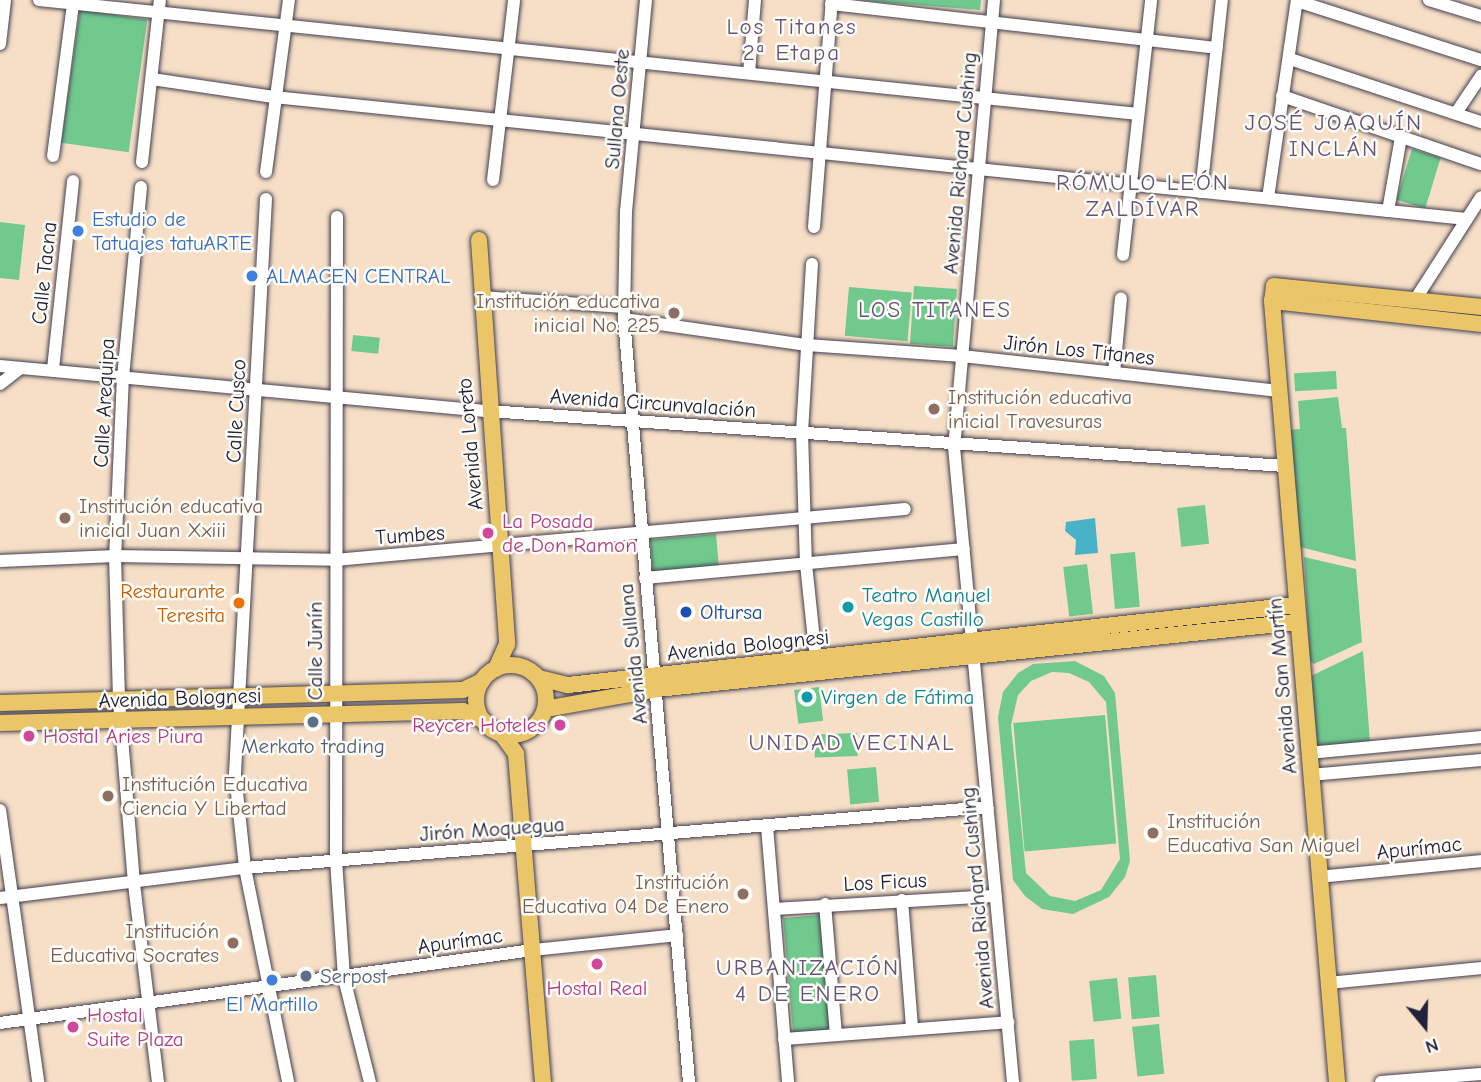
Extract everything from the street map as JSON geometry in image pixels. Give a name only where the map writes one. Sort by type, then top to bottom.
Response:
[{"type":"main road","name":"Avenida Loreto","points":[[479,240],[488,411],[507,644],[496,669]]},
{"type":"main road","points":[[1273,293],[1415,300],[1481,307]]},
{"type":"main road","points":[[1273,293],[1481,324]]},
{"type":"main road","name":"Avenida San Martín","points":[[1273,293],[1308,753],[1337,1082]]},
{"type":"main road","name":"Avenida Bolognesi","points":[[545,709],[656,682],[816,659],[1296,605]]},
{"type":"main road","name":"Avenida Bolognesi","points":[[532,673],[568,685],[656,682],[974,659],[1298,622]]},
{"type":"main road","points":[[507,644],[545,693],[545,709],[527,731],[516,754]]},
{"type":"main road","points":[[532,673],[511,665],[496,669],[482,681],[477,701],[484,721],[501,733],[516,754],[543,1082]]},
{"type":"main road","name":"Avenida Bolognesi","points":[[0,703],[238,699],[463,690],[482,681]]},
{"type":"main road","name":"Avenida Bolognesi","points":[[0,723],[463,711],[484,721]]},
{"type":"main road","points":[[501,733],[527,731]]},
{"type":"street","points":[[0,44],[5,0]]},
{"type":"street","points":[[39,0],[159,7],[641,63],[1138,114]]},
{"type":"street","points":[[266,172],[289,0]]},
{"type":"street","points":[[494,180],[514,0]]},
{"type":"street","name":"Sullana Oeste","points":[[626,221],[646,0]]},
{"type":"street","points":[[749,73],[755,0]]},
{"type":"street","name":"Avenida Richard Cushing","points":[[994,0],[981,169],[954,447],[1013,1082]]},
{"type":"street","points":[[1123,255],[1151,0]]},
{"type":"street","points":[[1201,192],[1222,0]]},
{"type":"street","points":[[1429,0],[1452,4],[1481,16]]},
{"type":"street","points":[[1268,198],[1297,1],[1481,61]]},
{"type":"street","points":[[814,227],[823,80],[831,2],[1217,48]]},
{"type":"street","points":[[53,156],[73,4]]},
{"type":"street","points":[[142,162],[159,7]]},
{"type":"street","points":[[1290,59],[1481,122]]},
{"type":"street","points":[[1456,113],[1481,76]]},
{"type":"street","points":[[152,79],[274,97],[501,118],[1467,219]]},
{"type":"street","points":[[1282,96],[1481,164]]},
{"type":"street","points":[[1388,211],[1401,137]]},
{"type":"street","name":"Calle Tacna","points":[[53,369],[73,181]]},
{"type":"street","name":"Calle Arequipa","points":[[141,187],[123,376],[115,556],[119,701],[134,884],[158,1082]]},
{"type":"street","points":[[1415,300],[1481,197]]},
{"type":"street","name":"Calle Cusco","points":[[266,199],[237,717],[237,821],[266,987],[288,1082]]},
{"type":"street","name":"Calle Junín","points":[[337,217],[334,396],[336,860],[344,978],[370,1082]]},
{"type":"street","name":"Avenida Sullana","points":[[626,221],[624,313],[689,1082]]},
{"type":"street","points":[[812,264],[803,432],[806,564],[816,659]]},
{"type":"street","name":"Jirón Los Titanes","points":[[481,296],[624,313],[807,345],[962,356],[1279,391]]},
{"type":"street","points":[[1114,373],[1121,298]]},
{"type":"street","name":"Avenida Circunvalación","points":[[0,366],[488,411],[803,432],[954,447],[1285,466]]},
{"type":"street","points":[[0,384],[19,369]]},
{"type":"street","name":"Tumbes","points":[[0,561],[115,556],[247,556],[335,560],[500,548],[905,509]]},
{"type":"street","points":[[645,578],[964,549]]},
{"type":"street","points":[[1308,753],[1481,737]]},
{"type":"street","points":[[1310,775],[1481,760]]},
{"type":"street","name":"Jirón Moquegua","points":[[6,897],[134,884],[245,868],[988,807]]},
{"type":"street","points":[[0,810],[6,897],[38,1082]]},
{"type":"street","points":[[767,826],[776,909],[788,1082]]},
{"type":"street","name":"Apurímac","points":[[1319,877],[1481,861]]},
{"type":"street","name":"Los Ficus","points":[[776,909],[996,895]]},
{"type":"street","points":[[902,900],[912,1027]]},
{"type":"street","points":[[825,904],[836,1034]]},
{"type":"street","name":"Apurímac","points":[[0,1023],[533,950],[677,935]]},
{"type":"street","points":[[1329,983],[1481,968]]},
{"type":"street","points":[[784,1039],[912,1027],[1008,1022]]},
{"type":"street","points":[[1381,1082],[1481,1074]]},
{"type":"green space","points":[[856,0],[981,0],[980,10]]},
{"type":"green space","points":[[80,10],[147,19],[129,152],[61,143]]},
{"type":"green space","points":[[1412,149],[1441,158],[1425,208],[1397,200]]},
{"type":"green space","points":[[0,222],[25,225],[19,280],[0,278]]},
{"type":"green space","points":[[914,286],[957,289],[953,347],[910,344]]},
{"type":"green space","points":[[849,287],[912,292],[907,341],[845,336]]},
{"type":"green space","points":[[353,335],[380,338],[378,354],[351,351]]},
{"type":"green space","points":[[1336,371],[1337,389],[1295,391],[1294,373]]},
{"type":"green space","points":[[1338,397],[1342,428],[1346,428],[1356,561],[1300,547],[1289,430],[1300,429],[1298,401]]},
{"type":"green space","points":[[1205,505],[1209,544],[1181,547],[1177,508]]},
{"type":"green space","points":[[716,534],[719,566],[653,572],[650,540]]},
{"type":"green space","points":[[1135,552],[1140,607],[1115,609],[1110,554]]},
{"type":"green space","points":[[1304,557],[1356,569],[1362,642],[1314,664],[1310,661]]},
{"type":"green space","points":[[1087,564],[1093,614],[1069,617],[1063,567]]},
{"type":"green space","points":[[1363,651],[1370,742],[1321,749],[1317,746],[1311,676]]},
{"type":"green space","points":[[1075,661],[1104,676],[1115,693],[1130,861],[1125,877],[1109,897],[1073,914],[1042,909],[1025,896],[1013,880],[998,717],[1003,692],[1018,673],[1033,664]],"holes":[[[1052,672],[1069,673],[1089,682],[1106,702],[1120,859],[1101,890],[1075,901],[1050,896],[1026,873],[1011,725],[1018,695],[1031,681]]]},
{"type":"green space","points":[[819,687],[823,721],[798,724],[794,690]]},
{"type":"green space","points":[[1105,715],[1116,844],[1025,852],[1013,723]]},
{"type":"green space","points":[[857,733],[858,756],[815,757],[814,735]]},
{"type":"green space","points":[[876,767],[879,802],[850,804],[847,770]]},
{"type":"green space","points":[[820,915],[830,1032],[793,1035],[783,918]]},
{"type":"green space","points":[[1156,975],[1160,1017],[1132,1019],[1128,977]]},
{"type":"green space","points":[[1117,978],[1121,1019],[1093,1022],[1089,981]]},
{"type":"green space","points":[[1159,1024],[1164,1074],[1137,1077],[1132,1027]]},
{"type":"green space","points":[[1094,1039],[1097,1079],[1072,1081],[1069,1041]]},
{"type":"water","points":[[1095,518],[1098,553],[1075,555],[1076,540],[1065,531],[1066,522]]},
{"type":"place","name":"Estudio de Tatuajes tatuARTE","points":[[78,231]]},
{"type":"place","name":"ALMACEN CENTRAL","points":[[252,276]]},
{"type":"place","name":"Institución educativa inicial No. 225","points":[[674,313]]},
{"type":"place","name":"Institución educativa inicial Travesuras","points":[[934,409]]},
{"type":"place","name":"Institución educativa inicial Juan Xxiii","points":[[65,518]]},
{"type":"place","name":"La Posada de Don Ramon","points":[[488,533]]},
{"type":"place","name":"Restaurante Teresita","points":[[239,603]]},
{"type":"place","name":"Teatro Manuel Vegas Castillo","points":[[848,607]]},
{"type":"place","name":"Oltursa","points":[[686,612]]},
{"type":"place","name":"Virgen de Fátima","points":[[807,697]]},
{"type":"place","name":"Merkato trading","points":[[313,722]]},
{"type":"place","name":"Reycer Hoteles","points":[[560,725]]},
{"type":"place","name":"Hostal Aries Piura","points":[[29,736]]},
{"type":"place","name":"Institución Educativa Ciencia Y Libertad","points":[[108,796]]},
{"type":"place","name":"Institución Educativa San Miguel","points":[[1153,833]]},
{"type":"place","name":"Institución Educativa 04 De Enero","points":[[743,894]]},
{"type":"place","name":"Institución Educativa Socrates","points":[[233,943]]},
{"type":"place","name":"Hostal Real","points":[[597,964]]},
{"type":"place","name":"Serpost","points":[[306,976]]},
{"type":"place","name":"El Martillo","points":[[272,980]]},
{"type":"place","name":"Hostal Suite Plaza","points":[[73,1027]]},
{"type":"district","name":"Los Titanes 2ª Etapa","points":[[792,40]]},
{"type":"district","name":"JOSÉ JOAQUÍN INCLÁN","points":[[1334,136]]},
{"type":"district","name":"RÓMULO LEÓN ZALDÍVAR","points":[[1143,196]]},
{"type":"district","name":"LOS TITANES","points":[[935,310]]},
{"type":"district","name":"UNIDAD VECINAL","points":[[852,743]]},
{"type":"district","name":"URBANIZACIÓN 4 DE ENERO","points":[[808,981]]}]
